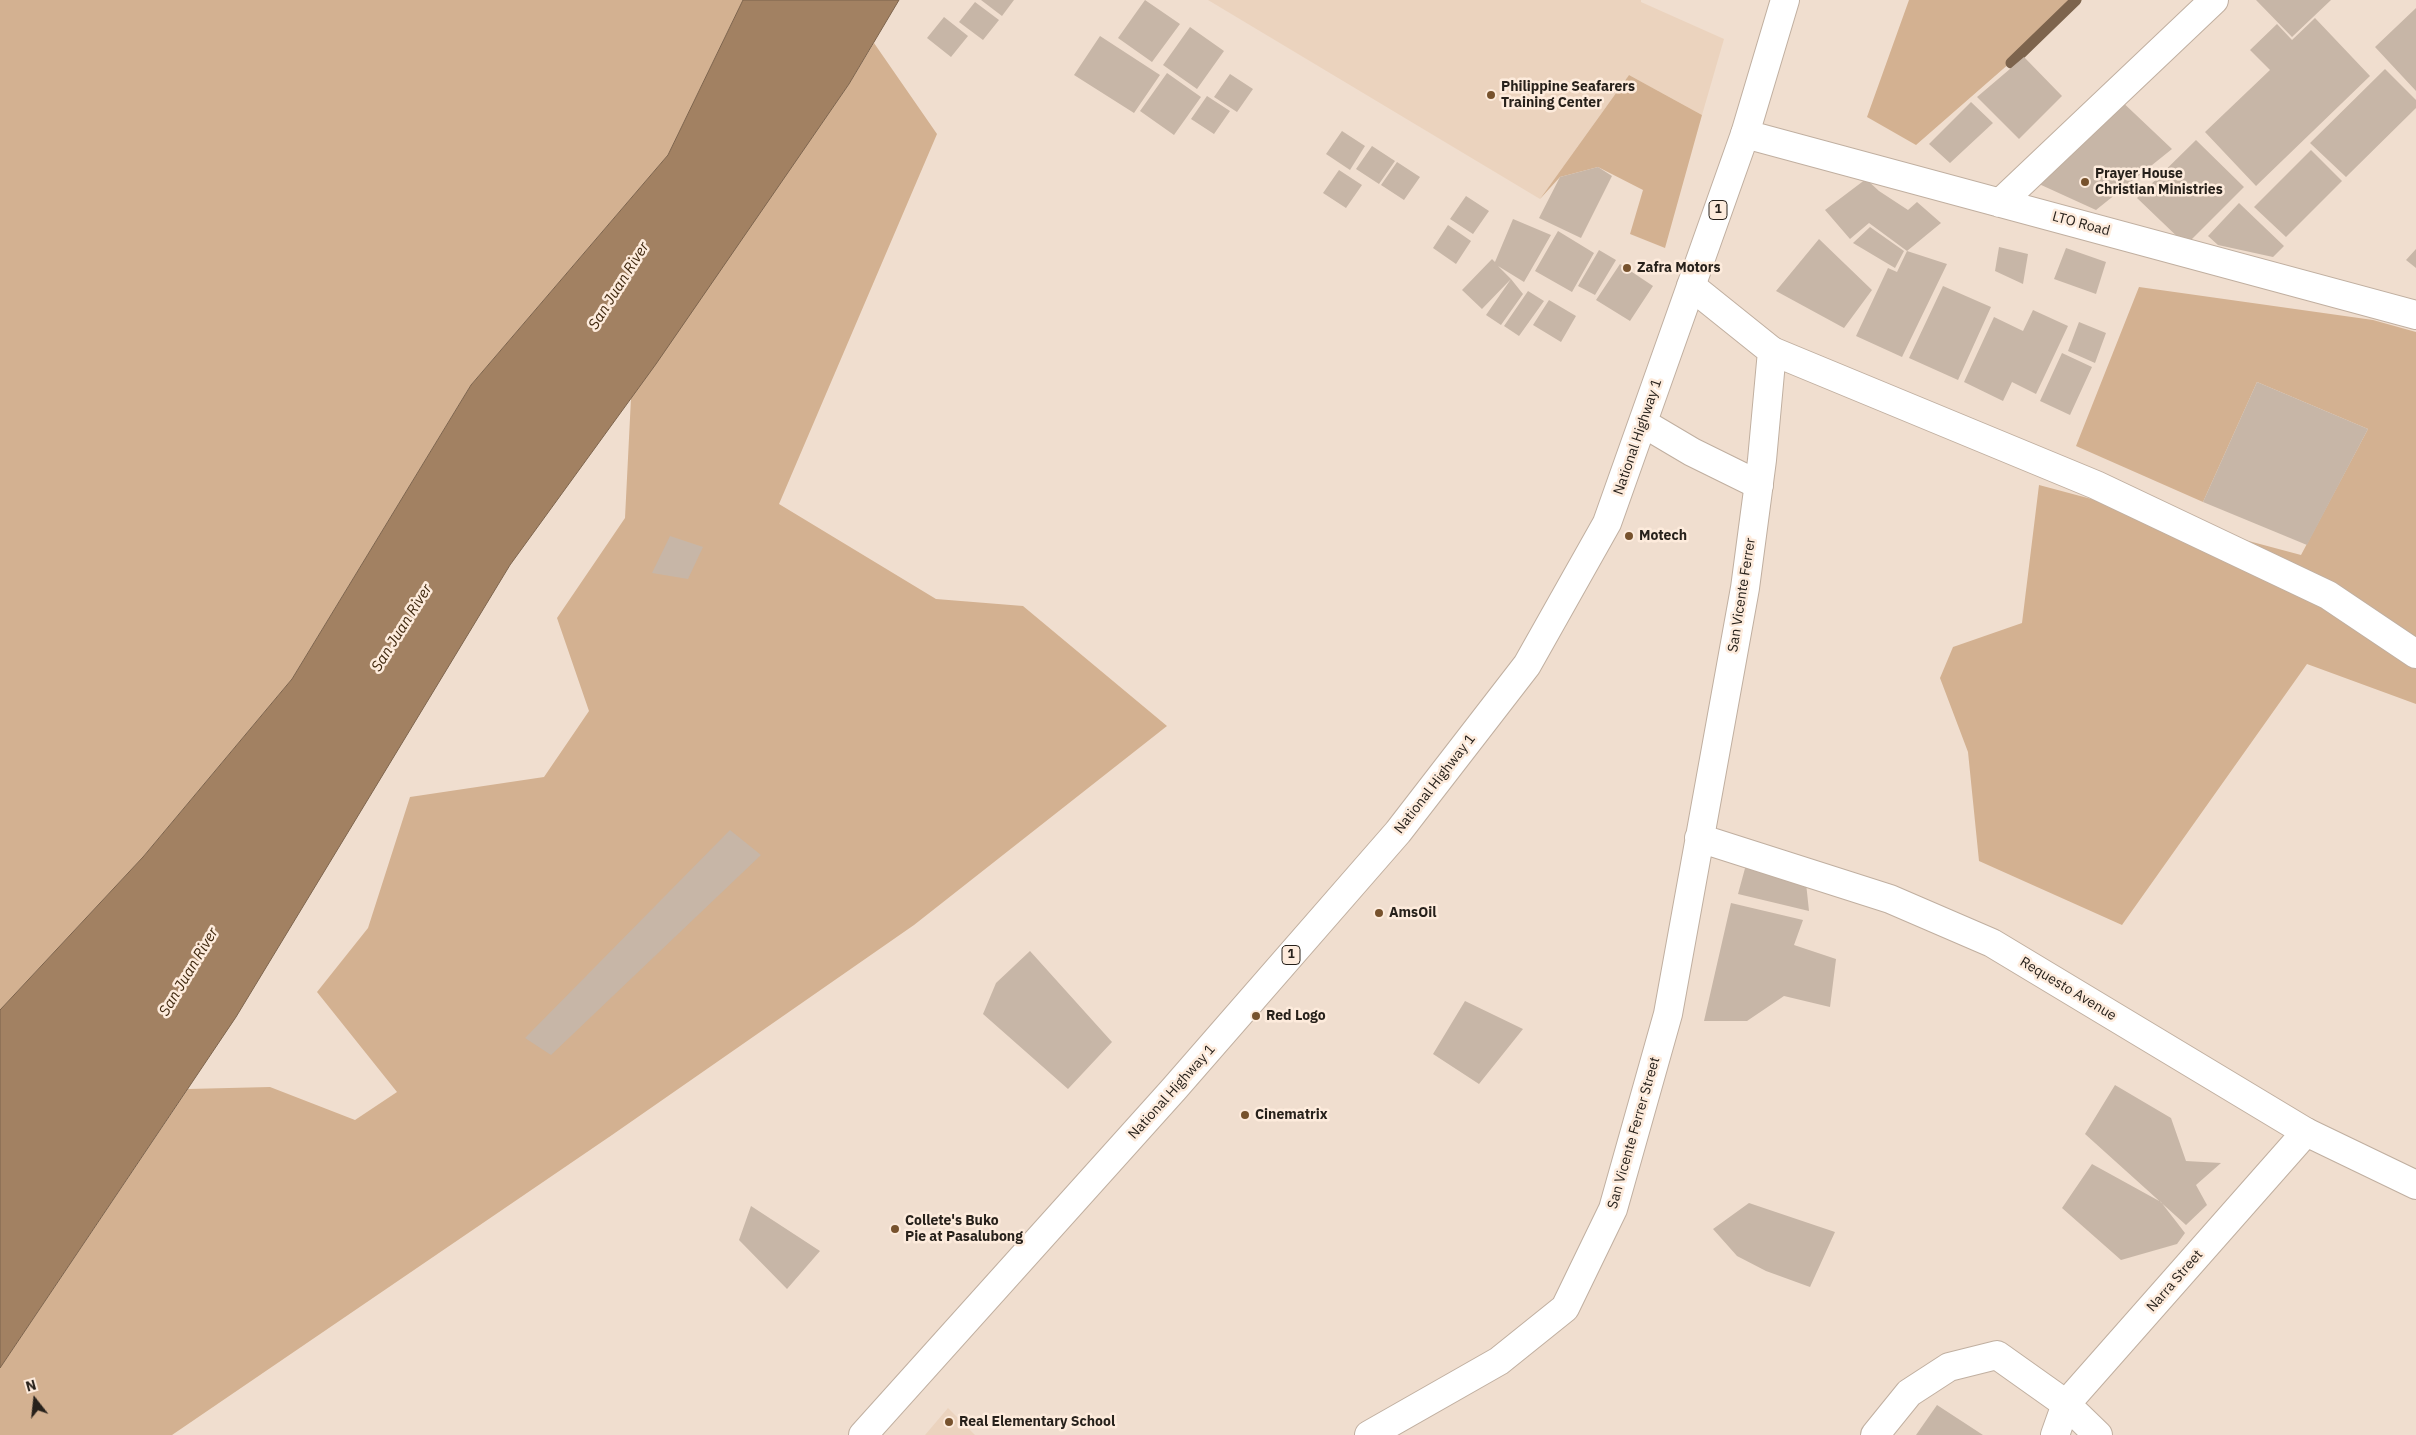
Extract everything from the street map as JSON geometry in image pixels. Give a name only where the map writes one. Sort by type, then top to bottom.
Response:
[{"type":"main road","name":"National Highway 1","points":[[863,1435],[1174,1089],[1398,832],[1526,665],[1607,523],[1746,134],[1785,0]]},
{"type":"main road","points":[[2000,202],[2214,0]]},
{"type":"main road","name":"LTO Road","points":[[1746,134],[2416,315]]},
{"type":"main road","points":[[1691,286],[1772,352],[2123,498],[2328,595],[2416,654]]},
{"type":"main road","name":"San Vicente Ferrer","points":[[1699,838],[1744,588],[1759,485],[1772,352]]},
{"type":"main road","points":[[1643,423],[1692,452],[1759,485]]},
{"type":"main road","name":"Requesto Avenue","points":[[1699,838],[1890,899],[1992,943],[2306,1132],[2416,1185]]},
{"type":"main road","name":"San Vicente Ferrer Street","points":[[1369,1435],[1499,1361],[1565,1308],[1613,1209],[1668,1014],[1699,838]]},
{"type":"main road","name":"Narra Street","points":[[2055,1435],[2066,1404],[2306,1132]]},
{"type":"main road","points":[[1875,1435],[1909,1393],[1949,1367],[1997,1355],[2066,1404],[2098,1435]]},
{"type":"shaded area","points":[[0,0],[743,0],[668,155],[471,385],[292,679],[143,857],[0,1010]]},
{"type":"shaded area","name":"Philippine Seafarers Training Center","points":[[1208,0],[1641,0],[1641,2],[1724,39],[1702,115],[1629,75],[1540,199]]},
{"type":"shaded area","points":[[1909,0],[2082,0],[1916,145],[1867,117]]},
{"type":"shaded area","points":[[874,43],[937,134],[779,504],[936,599],[1023,606],[1167,726],[914,925],[612,1135],[172,1435],[0,1435],[0,1368],[188,1089],[270,1087],[355,1120],[397,1092],[317,992],[368,928],[410,797],[544,777],[589,711],[557,618],[625,518],[631,398],[849,84]]},
{"type":"shaded area","points":[[1629,75],[1702,115],[1665,248],[1630,234],[1643,190],[1598,167],[1560,177],[1540,199]]},
{"type":"shaded area","points":[[2139,287],[2373,320],[2416,332],[2416,704],[2307,664],[2122,925],[1979,861],[1968,752],[1940,678],[1953,647],[2022,623],[2039,485],[2301,555],[2368,429],[2257,382],[2203,502],[2076,446]]},
{"type":"shaded area","name":"Real Elementary School","points":[[948,1408],[975,1435],[925,1435]]},
{"type":"water","name":"San Juan River","points":[[743,0],[899,0],[849,84],[656,364],[510,565],[236,1017],[0,1368],[0,1010],[143,857],[292,679],[471,385],[668,155]]},
{"type":"building","points":[[981,0],[1014,0],[1002,16]]},
{"type":"building","points":[[1145,0],[1180,24],[1152,62],[1118,38]]},
{"type":"building","points":[[2256,0],[2331,0],[2292,37]]},
{"type":"building","points":[[975,2],[999,20],[983,40],[959,22]]},
{"type":"building","points":[[2416,8],[2416,91],[2375,47]]},
{"type":"building","points":[[944,17],[968,36],[951,57],[927,38]]},
{"type":"building","points":[[2315,18],[2370,76],[2256,186],[2205,132],[2270,70],[2250,50],[2277,24],[2292,40]]},
{"type":"building","points":[[1190,27],[1224,51],[1197,89],[1163,65]]},
{"type":"building","points":[[1100,36],[1160,75],[1134,113],[1074,75]]},
{"type":"building","points":[[2024,57],[2062,96],[2019,139],[1977,97]]},
{"type":"building","points":[[2385,69],[2416,100],[2416,108],[2346,177],[2310,143]]},
{"type":"building","points":[[1167,73],[1201,97],[1174,135],[1140,111]]},
{"type":"building","points":[[1230,74],[1253,89],[1237,112],[1214,97]]},
{"type":"building","points":[[1207,96],[1230,111],[1214,134],[1191,119]]},
{"type":"building","points":[[2116,96],[2172,149],[2096,210],[2028,179]]},
{"type":"building","points":[[1971,102],[1993,123],[1950,163],[1929,144]]},
{"type":"building","points":[[1342,131],[1365,146],[1350,170],[1326,154]]},
{"type":"building","points":[[2196,140],[2244,187],[2186,245],[2137,198]]},
{"type":"building","points":[[1372,146],[1395,161],[1379,184],[1356,169]]},
{"type":"building","points":[[2311,150],[2342,181],[2286,237],[2254,207]]},
{"type":"building","points":[[1397,162],[1420,177],[1404,200],[1381,185]]},
{"type":"building","points":[[1598,167],[1612,176],[1581,238],[1539,218],[1560,177]]},
{"type":"building","points":[[1339,170],[1362,185],[1346,208],[1323,193]]},
{"type":"building","points":[[1866,179],[1879,191],[1908,210],[1917,202],[1941,223],[1907,251],[1869,223],[1850,239],[1825,210]]},
{"type":"building","points":[[1466,196],[1489,211],[1473,234],[1450,219]]},
{"type":"building","points":[[2239,203],[2284,246],[2273,257],[2218,245],[2208,236]]},
{"type":"building","points":[[1513,219],[1551,235],[1524,282],[1498,266],[1511,279],[1482,309],[1462,290],[1492,259],[1495,262]]},
{"type":"building","points":[[1448,225],[1471,241],[1456,264],[1433,248]]},
{"type":"building","points":[[1870,227],[1904,251],[1895,268],[1853,243]]},
{"type":"building","points":[[1558,231],[1594,253],[1572,292],[1535,271]]},
{"type":"building","points":[[1819,239],[1872,290],[1844,328],[1776,291]]},
{"type":"building","points":[[1999,247],[2028,254],[2023,284],[1995,271]]},
{"type":"building","points":[[2066,248],[2106,262],[2096,294],[2054,279]]},
{"type":"building","points":[[2416,249],[2416,268],[2406,260]]},
{"type":"building","points":[[1599,250],[1616,260],[1595,295],[1578,286]]},
{"type":"building","points":[[1907,251],[1947,264],[1902,357],[1856,336],[1888,268],[1897,272]]},
{"type":"building","points":[[1620,264],[1653,286],[1630,321],[1596,300]]},
{"type":"building","points":[[1511,279],[1523,294],[1501,325],[1486,315]]},
{"type":"building","points":[[1943,286],[1991,307],[1958,380],[1909,358]]},
{"type":"building","points":[[1528,291],[1544,301],[1519,336],[1504,326]]},
{"type":"building","points":[[1549,300],[1576,316],[1561,342],[1533,325]]},
{"type":"building","points":[[2033,310],[2068,326],[2036,394],[2012,382],[2003,401],[1964,382],[1994,317],[2023,331]]},
{"type":"building","points":[[2079,322],[2106,333],[2095,363],[2068,351]]},
{"type":"building","points":[[2062,353],[2092,367],[2070,415],[2040,401]]},
{"type":"building","points":[[2257,382],[2368,429],[2307,545],[2203,502]]},
{"type":"building","points":[[670,536],[703,547],[688,579],[652,573]]},
{"type":"building","points":[[730,830],[761,855],[551,1055],[525,1038]]},
{"type":"building","points":[[1747,861],[1806,883],[1809,911],[1738,894]]},
{"type":"building","points":[[1731,903],[1803,920],[1794,945],[1836,959],[1830,1007],[1784,996],[1747,1021],[1704,1021]]},
{"type":"building","points":[[1030,951],[1112,1042],[1068,1089],[983,1014],[996,983]]},
{"type":"building","points":[[1465,1001],[1523,1029],[1479,1084],[1433,1054]]},
{"type":"building","points":[[2115,1085],[2171,1118],[2186,1161],[2221,1163],[2196,1185],[2207,1205],[2186,1225],[2085,1134]]},
{"type":"building","points":[[2092,1164],[2161,1202],[2185,1233],[2177,1244],[2121,1260],[2062,1208]]},
{"type":"building","points":[[1749,1203],[1835,1232],[1810,1287],[1766,1271],[1737,1256],[1713,1229]]},
{"type":"building","points":[[751,1206],[820,1251],[787,1289],[739,1240]]},
{"type":"building","points":[[1937,1405],[1983,1435],[1916,1435]]},
{"type":"waterway","points":[[2011,63],[2076,0]]},
{"type":"place","name":"Philippine Seafarers Training Center","points":[[1491,95]]},
{"type":"place","name":"Prayer House Christian Ministries","points":[[2085,182]]},
{"type":"place","name":"Zafra Motors","points":[[1627,268]]},
{"type":"place","name":"Motech","points":[[1629,536]]},
{"type":"place","name":"AmsOil","points":[[1379,913]]},
{"type":"place","name":"Red Logo","points":[[1256,1016]]},
{"type":"place","name":"Cinematrix","points":[[1245,1115]]},
{"type":"place","name":"Collete's Buko Pie at Pasalubong","points":[[895,1229]]},
{"type":"place","name":"Real Elementary School","points":[[949,1422]]}]
